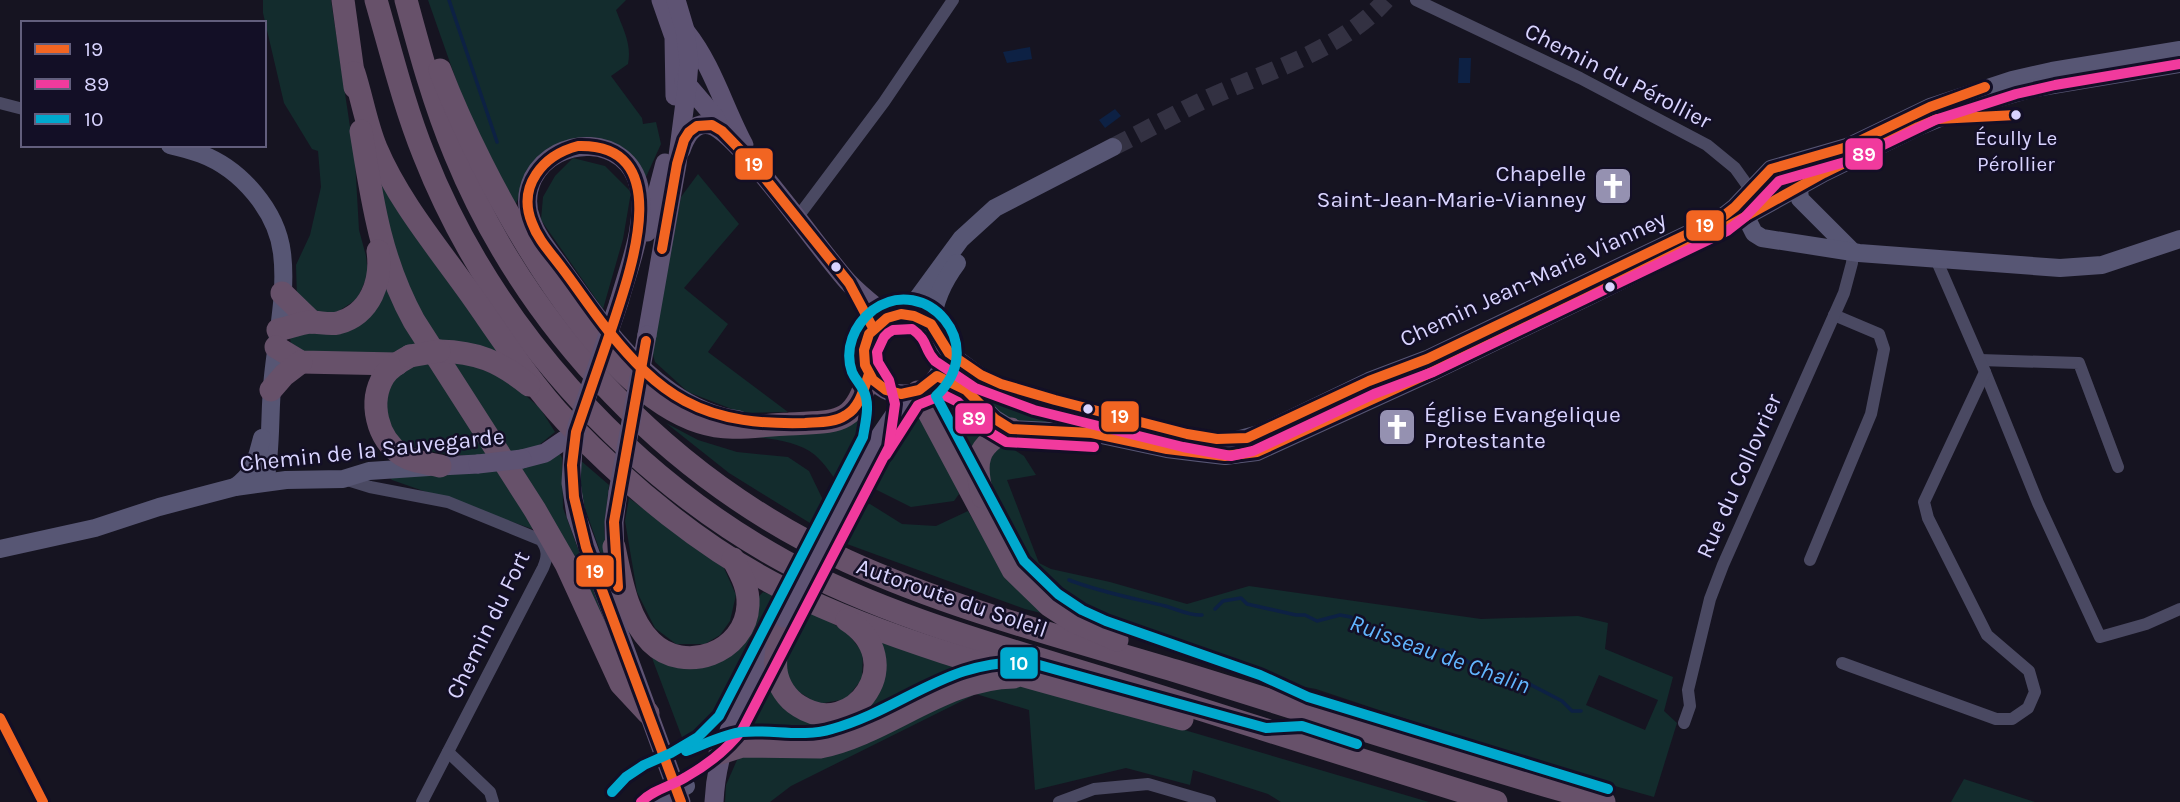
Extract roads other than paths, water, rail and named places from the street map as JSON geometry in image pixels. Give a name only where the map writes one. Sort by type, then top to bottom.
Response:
[{"type":"highway","points":[[301,362],[277,339],[312,322],[338,323],[353,316],[376,288],[380,263],[343,0]]},
{"type":"highway","name":"Autoroute du Soleil","points":[[376,0],[424,156],[461,232],[496,290],[527,336],[565,383],[626,446],[684,495],[786,562],[905,615],[1496,802]]},
{"type":"highway","name":"Autoroute du Soleil","points":[[406,0],[424,66],[455,154],[509,258],[541,308],[581,358],[650,430],[742,503],[796,536],[848,562],[967,608],[1604,802]]},
{"type":"highway","points":[[418,0],[445,83],[503,203],[538,264],[587,330],[625,372],[660,403],[686,416],[725,428],[832,422],[848,415],[860,399],[869,374]]},
{"type":"highway","points":[[354,73],[376,147],[394,183],[548,400],[634,487],[733,559],[783,589],[833,611],[939,650],[1265,742],[1299,740]]},
{"type":"highway","points":[[372,203],[386,260],[405,305],[545,528],[570,574],[621,684],[648,713]]},
{"type":"highway","points":[[282,293],[312,322]]},
{"type":"highway","points":[[271,390],[301,362],[404,360],[439,351],[468,353],[490,359],[548,400]]},
{"type":"highway","points":[[404,360],[384,376],[376,406],[378,423],[386,439],[402,455],[414,461],[440,466]]},
{"type":"highway","points":[[913,393],[1013,570],[1049,605],[1074,622],[1131,646],[1255,688],[1303,710]]},
{"type":"highway","points":[[991,531],[976,471],[989,440],[1011,429]]},
{"type":"highway","points":[[614,547],[626,597],[645,635],[664,652],[681,658],[706,657],[722,650],[743,625],[748,604],[747,589],[733,559]]},
{"type":"highway","points":[[784,618],[776,660],[776,671],[782,688],[792,702],[804,709],[830,714],[847,710],[862,700],[871,687],[876,666],[874,650],[864,633],[833,611]]},
{"type":"highway","points":[[720,752],[742,746],[830,745],[851,738],[970,682],[1001,677],[1028,677]]},
{"type":"main road","points":[[662,0],[672,27],[682,77],[714,116],[722,131]]},
{"type":"main road","points":[[676,0],[685,30],[689,62],[688,87],[677,164],[618,492],[614,547],[616,582],[623,608],[674,746],[684,795]]},
{"type":"main road","points":[[685,30],[707,63],[728,116],[752,162]]},
{"type":"main road","points":[[675,50],[675,100],[664,166],[643,244],[619,302],[571,438],[571,466],[574,506],[648,713],[684,795]]},
{"type":"main road","points":[[677,164],[689,132],[705,124],[722,131],[752,162],[849,283],[889,320]]},
{"type":"main road","points":[[619,302],[636,241],[640,215],[638,183],[629,165],[610,151],[593,146],[569,147],[549,158],[537,171],[528,193],[529,213],[540,239],[601,322],[660,384],[681,399],[731,419],[786,424]]},
{"type":"main road","points":[[714,802],[720,752],[730,724],[835,519],[876,442],[913,393],[928,386],[937,376],[943,360],[943,348],[937,332],[917,316],[889,320],[863,351],[869,374],[876,384],[887,391],[913,393]]},
{"type":"main road","name":"Chemin de la Sauvegarde","points":[[440,466],[523,459],[545,453],[571,438]]},
{"type":"street","points":[[796,218],[884,102],[953,0]]},
{"type":"street","name":"Chemin du Pérollier","points":[[1416,0],[1580,78],[1707,145],[1735,168],[1750,189]]},
{"type":"street","name":"Chemin Jean-Marie Vianney","points":[[2073,74],[2180,50]]},
{"type":"street","name":"Chemin Jean-Marie Vianney","points":[[943,348],[1003,393],[1024,401],[1218,445],[1259,434],[1370,381],[1427,359],[1721,218],[1771,169],[1847,147],[1930,107],[1985,87],[2073,74],[2180,64]]},
{"type":"street","name":"Chemin Jean-Marie Vianney","points":[[1011,429],[1092,433],[1167,449],[1224,456],[1257,452],[1539,321],[1918,127],[2053,77]]},
{"type":"street","points":[[0,103],[21,108]]},
{"type":"street","points":[[889,320],[977,223],[995,208],[1113,147]]},
{"type":"street","points":[[197,150],[218,162],[246,184],[267,209],[282,251],[282,293],[271,390],[265,482]]},
{"type":"street","points":[[1797,162],[1800,199],[1853,252]]},
{"type":"street","points":[[931,325],[935,302],[944,281],[971,244],[998,220],[1054,179]]},
{"type":"street","points":[[1750,189],[1750,209],[1746,217],[1754,233],[1762,238],[1853,252],[2060,268],[2102,265],[2180,240]]},
{"type":"street","name":"Rue du Collovrier","points":[[1684,723],[1689,706],[1688,690],[1710,599],[1844,293],[1853,252]]},
{"type":"street","points":[[1936,259],[2038,503],[2100,637],[2146,624],[2180,609]]},
{"type":"street","points":[[1810,560],[1871,414],[1884,349],[1879,334],[1834,314]]},
{"type":"street","points":[[1983,366],[2079,363],[2118,467]]},
{"type":"street","points":[[1842,663],[1996,719],[2012,719],[2028,708],[2035,692],[2029,671],[1987,635],[1928,518],[1924,502],[1983,366]]},
{"type":"street","points":[[937,376],[966,390],[995,419],[1011,429]]},
{"type":"street","points":[[235,487],[248,478],[254,467],[271,390]]},
{"type":"street","points":[[1326,420],[1328,411],[1340,402],[1340,395]]},
{"type":"street","name":"Chemin de la Sauvegarde","points":[[0,549],[95,528],[159,507],[235,487],[265,482],[343,479],[369,471],[440,466]]},
{"type":"street","name":"Chemin du Fort","points":[[343,479],[448,502],[541,540],[546,546],[547,557],[529,596],[422,802]]},
{"type":"street","points":[[0,718],[43,802]]},
{"type":"street","points":[[449,752],[490,792],[493,802]]},
{"type":"street","points":[[1059,802],[1094,789],[1148,785],[1210,802]]},
{"type":"street","points":[[653,802],[684,795]]},
{"type":"water","points":[[1030,47],[1032,59],[1007,63],[1003,52]]},
{"type":"water","points":[[1459,58],[1471,58],[1470,83],[1458,83]]},
{"type":"water","points":[[1115,109],[1121,116],[1105,128],[1099,120]]},
{"type":"waterway","name":"Ruisseau de Chalin","points":[[449,0],[497,142]]},
{"type":"waterway","name":"Ruisseau de Chalin","points":[[1069,580],[1202,615]]},
{"type":"waterway","name":"Ruisseau de Chalin","points":[[1215,609],[1223,601],[1241,598],[1247,604],[1305,615],[1317,621],[1340,615],[1351,617],[1402,644],[1435,651],[1443,650],[1450,657],[1463,658],[1487,672],[1514,676],[1562,701],[1572,711],[1581,711]]},
{"type":"tunnel","points":[[1113,147],[1204,100],[1324,47],[1367,18],[1386,0]]},
{"type":"place","name":"Écully Le Pérollier","points":[[2016,115]]},
{"type":"place","name":"Chapelle Saint-Jean-Marie-Vianney","points":[[1613,186]]},
{"type":"place","name":"Église Evangelique Protestante","points":[[1397,427]]}]
